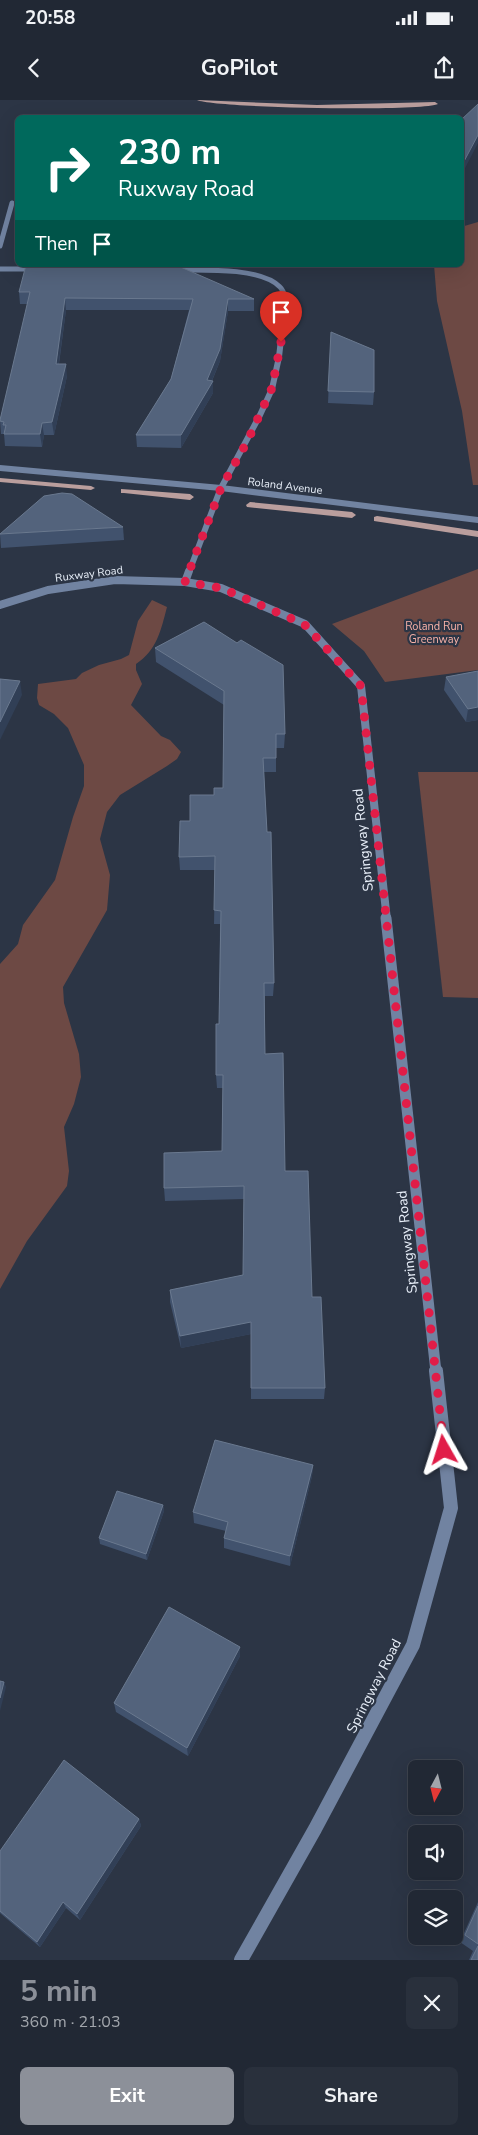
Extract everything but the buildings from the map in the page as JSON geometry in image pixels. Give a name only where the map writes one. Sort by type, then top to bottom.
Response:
[{"type":"street","points":[[0,246],[12,203]]},
{"type":"street","points":[[0,269],[40,270]]},
{"type":"street","points":[[168,270],[221,271],[247,274],[269,281],[281,288],[285,300],[281,342],[272,388],[247,442],[221,488],[185,582]]},
{"type":"street","name":"Roland Avenue","points":[[0,468],[221,488],[478,520]]},
{"type":"street","name":"Ruxway Road","points":[[0,605],[48,590],[115,580],[185,582]]},
{"type":"street","name":"Springway Road","points":[[185,582],[221,588],[304,624],[361,686],[451,1508],[413,1645],[315,1829],[241,1960]]},
{"type":"green space","points":[[478,222],[478,485],[473,485],[462,411],[437,301],[434,267],[464,267],[464,226]]},
{"type":"green space","name":"Roland Run Greenway","points":[[478,569],[478,670],[385,682],[364,651],[332,624]]},
{"type":"green space","points":[[152,600],[167,607],[157,639],[149,652],[136,664],[136,670],[142,684],[131,705],[161,736],[170,740],[181,752],[177,759],[120,795],[107,812],[100,839],[110,875],[107,910],[63,987],[64,1003],[79,1054],[81,1077],[74,1104],[64,1127],[69,1171],[67,1186],[27,1241],[0,1289],[0,964],[18,944],[23,925],[55,880],[84,786],[84,765],[68,728],[54,714],[39,705],[37,698],[38,684],[76,679],[82,673],[99,665],[129,655],[138,621]]},
{"type":"green space","points":[[418,772],[478,772],[478,998],[443,997]]},
{"type":"waterway","points":[[200,100],[317,107],[435,104]]},
{"type":"waterway","points":[[0,480],[91,488]]},
{"type":"waterway","points":[[124,491],[190,497]]},
{"type":"waterway","points":[[250,505],[352,515]]},
{"type":"waterway","points":[[377,519],[478,534]]},
{"type":"route","points":[[281,342],[272,388],[247,442],[221,488],[185,582],[221,588],[304,624],[361,686],[444,1450]]}]
